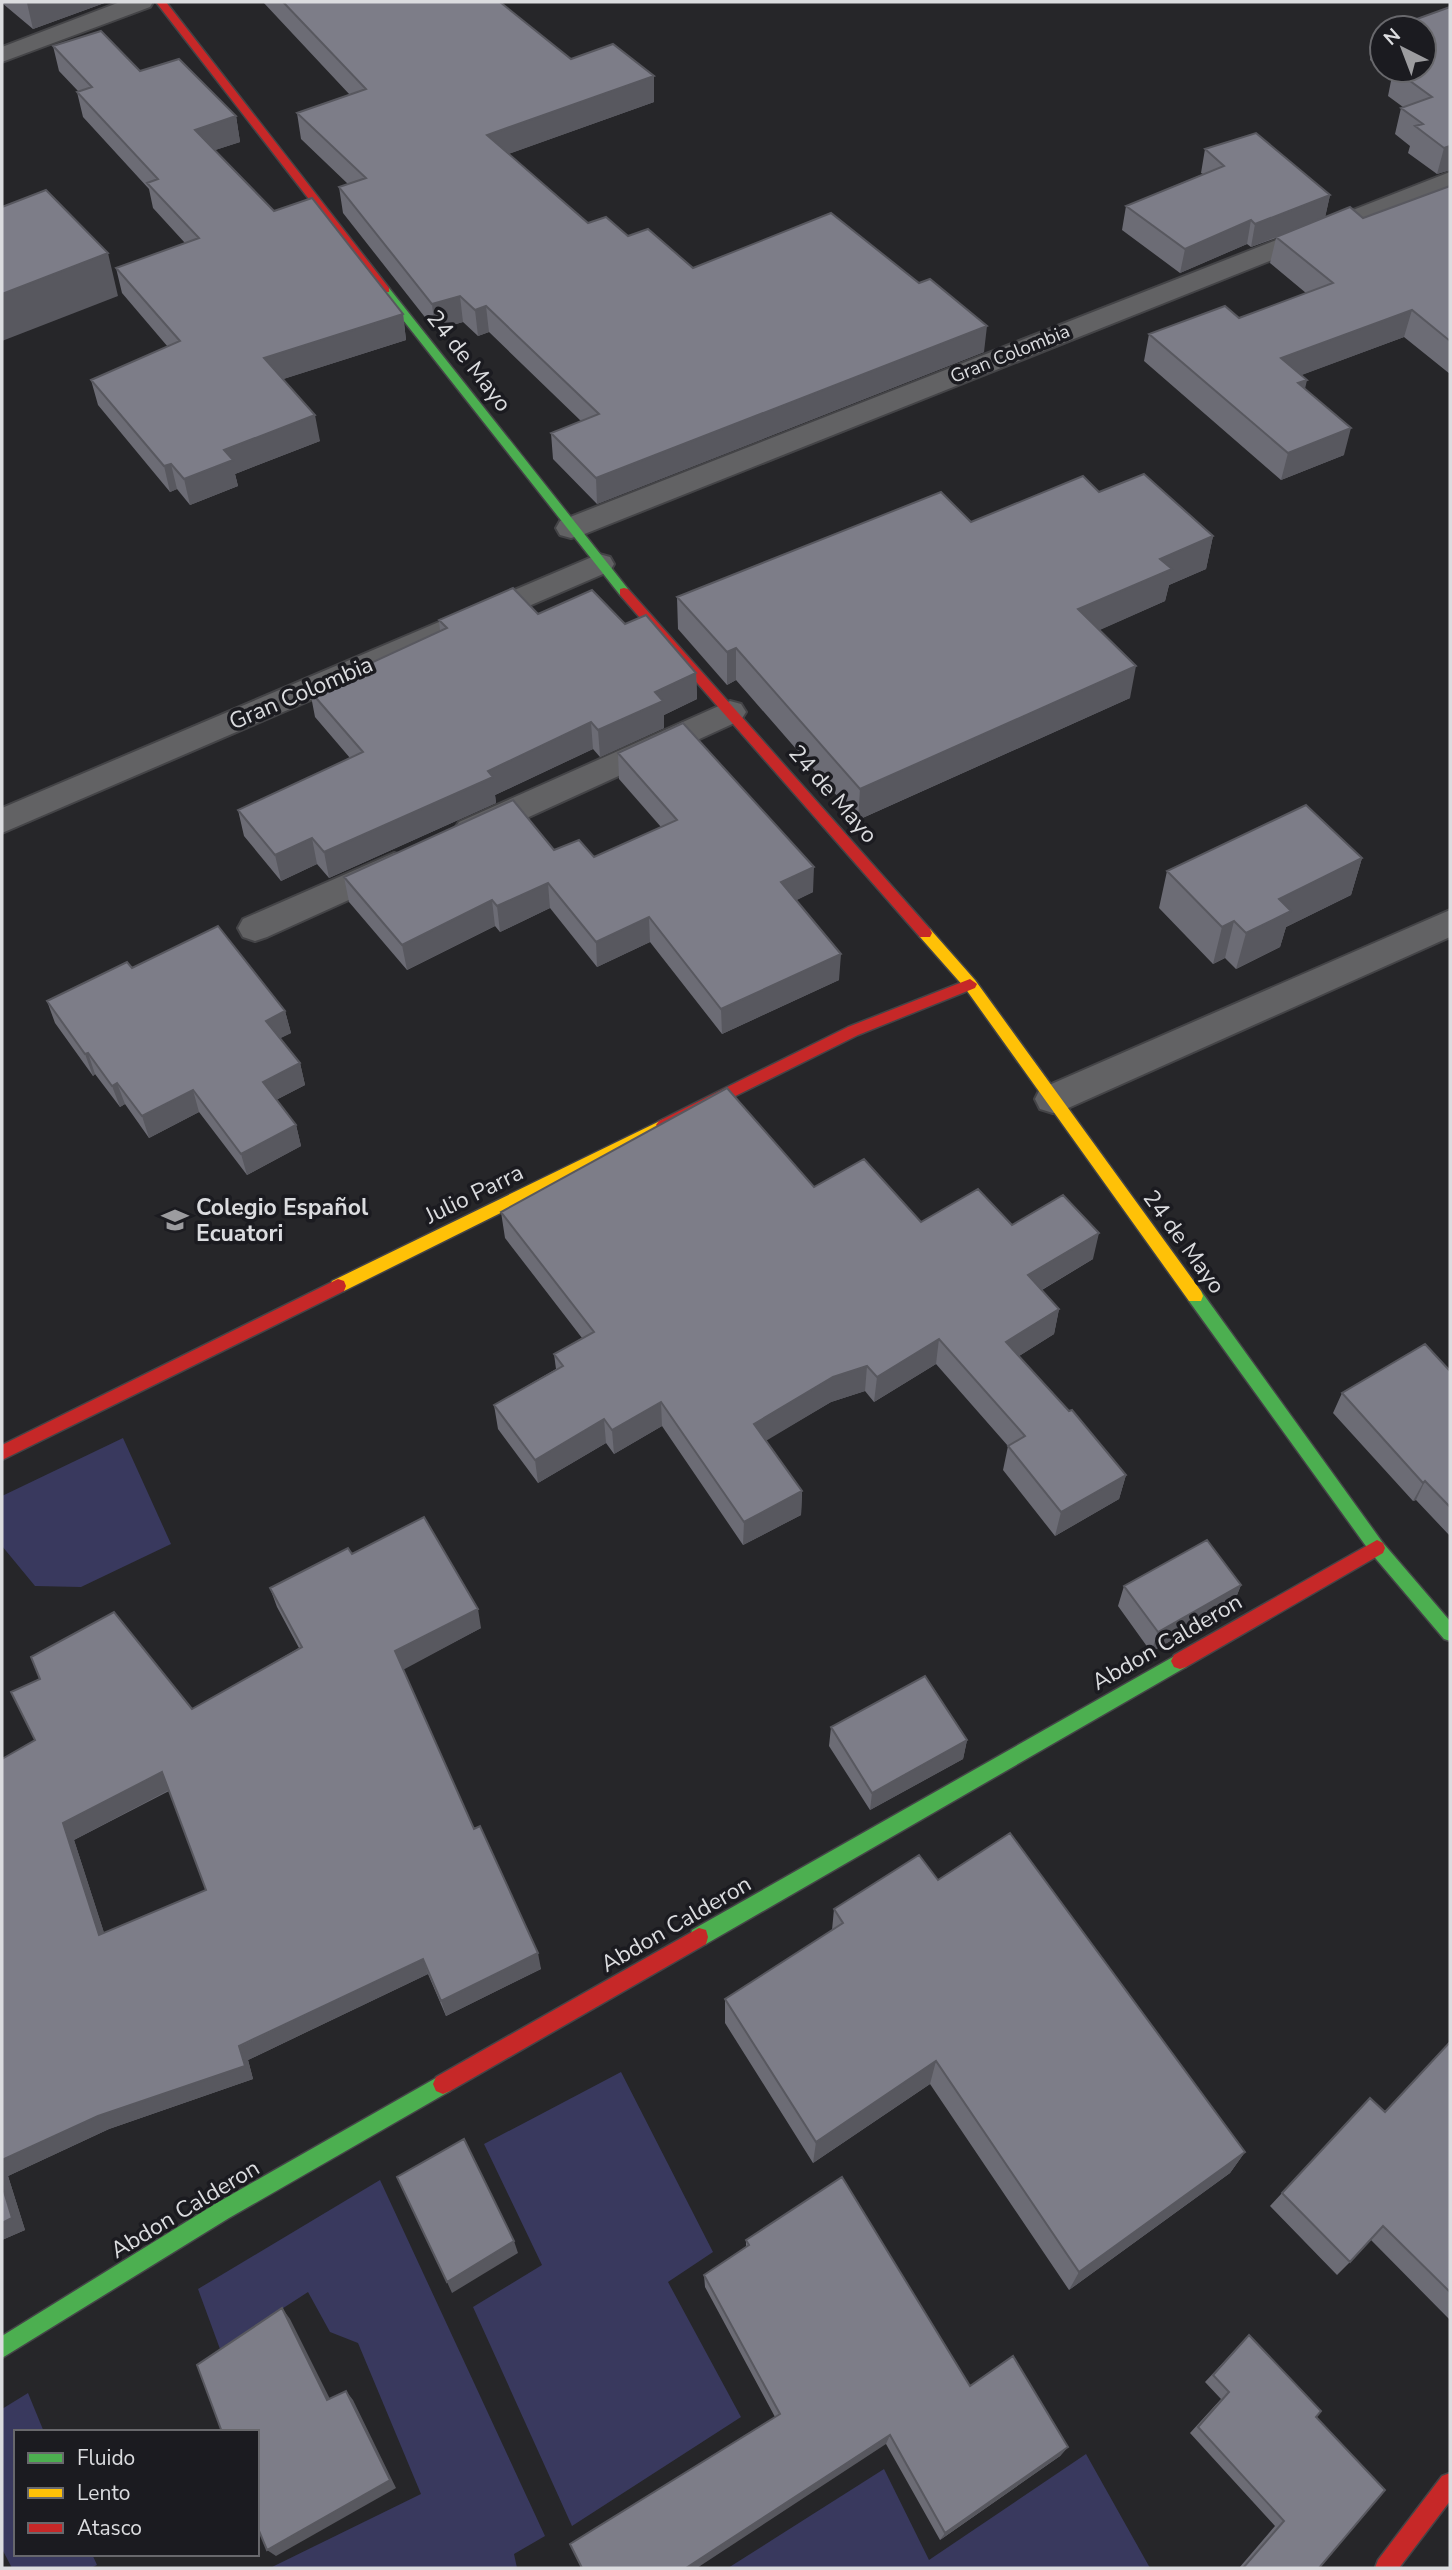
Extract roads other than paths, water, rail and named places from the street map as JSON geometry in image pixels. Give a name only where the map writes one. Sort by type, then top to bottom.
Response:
[{"type":"street","points":[[2,55],[141,2]]},
{"type":"street","name":"24 de Mayo","points":[[161,2],[599,564],[970,984],[1377,1548],[1450,1633]]},
{"type":"street","name":"Gran Colombia","points":[[570,528],[1450,180]]},
{"type":"street","name":"Gran Colombia","points":[[2,821],[599,564]]},
{"type":"street","points":[[255,928],[730,712]]},
{"type":"street","points":[[1053,1099],[1450,923]]},
{"type":"street","name":"Julio Parra","points":[[2,1453],[853,1031],[970,984]]},
{"type":"street","name":"Abdon Calderon","points":[[2,2348],[222,2211],[1377,1548]]},
{"type":"street","points":[[1386,2568],[1450,2484]]},
{"type":"place","name":"Colegio Español Ecuatori","points":[[175,1220]]}]
